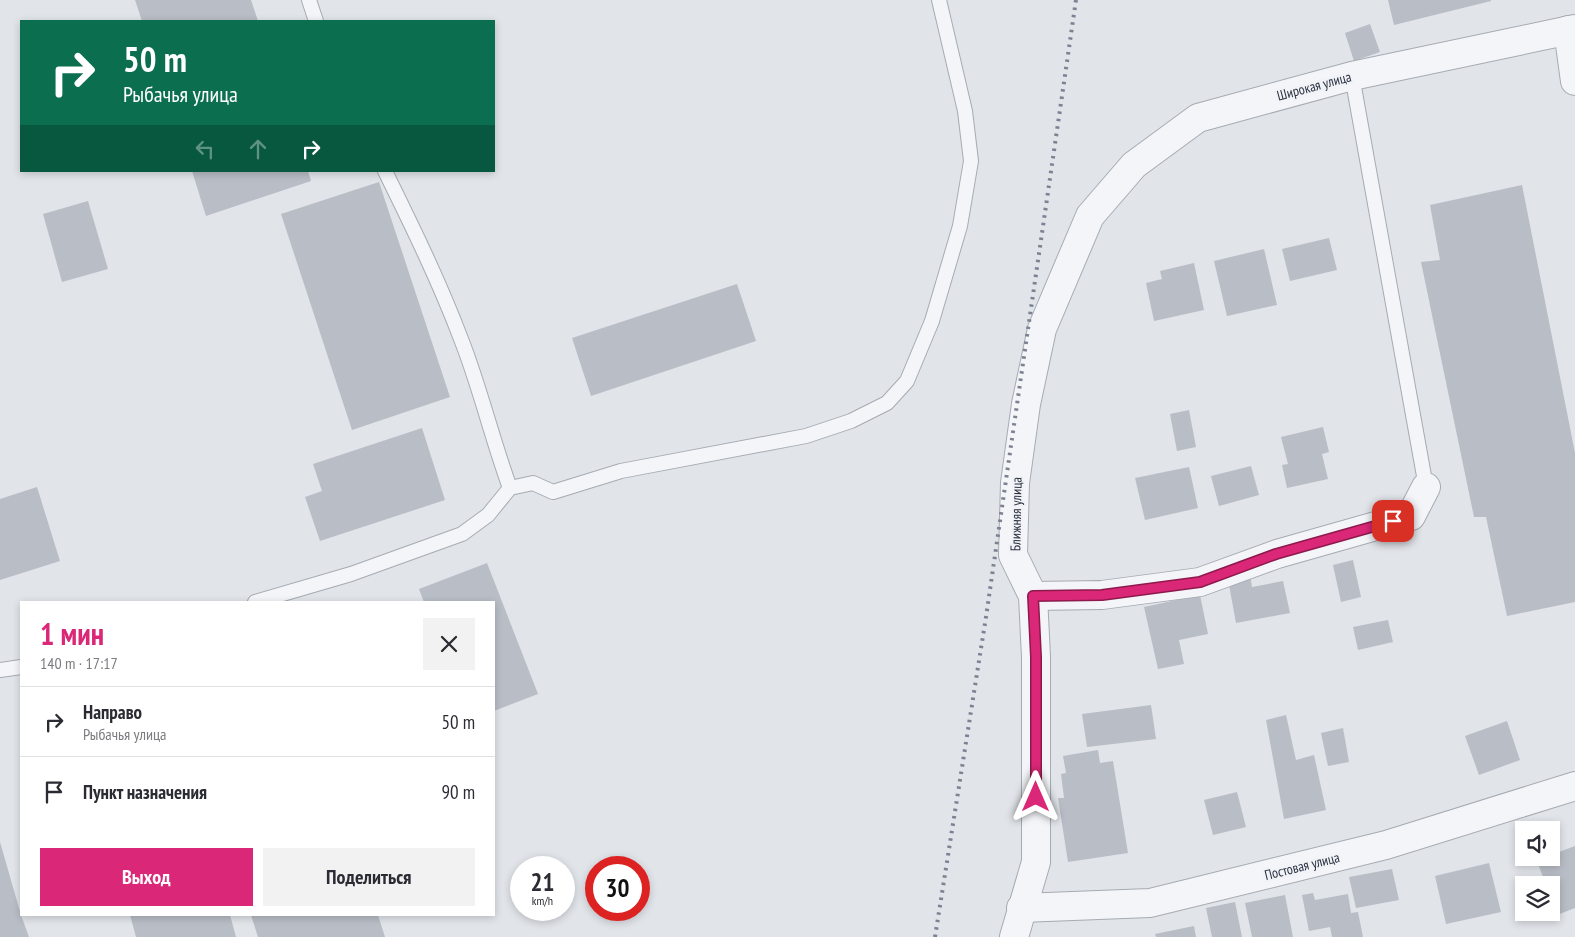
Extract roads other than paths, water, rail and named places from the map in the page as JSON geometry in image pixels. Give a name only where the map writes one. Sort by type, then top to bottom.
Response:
[{"type":"street","name":"Широкая улица","points":[[1090,216],[1134,165],[1198,118],[1352,76],[1572,30]]},
{"type":"street","points":[[1572,30],[1575,80]]},
{"type":"street","name":"Ближняя улица","points":[[1014,937],[1036,862],[1036,657],[1033,596],[1014,555],[1015,483],[1026,404],[1042,329],[1090,216]]},
{"type":"street","points":[[1033,596],[1102,595],[1200,582],[1276,554],[1411,516],[1426,487]]},
{"type":"street","name":"Постовая улица","points":[[1021,908],[1150,903],[1386,845],[1575,786]]},
{"type":"lane","points":[[309,0],[316,20]]},
{"type":"lane","points":[[258,601],[351,574],[462,534],[488,515],[510,488],[533,483],[553,492],[621,471],[806,436],[851,421],[887,403],[907,381],[932,321],[960,226],[971,162],[965,111],[939,0]]},
{"type":"lane","points":[[1352,76],[1426,487]]},
{"type":"lane","points":[[385,172],[429,262],[462,340],[492,439],[510,488]]},
{"type":"lane","points":[[0,670],[20,667]]},
{"type":"railway","points":[[935,937],[986,617],[1076,0]]}]
